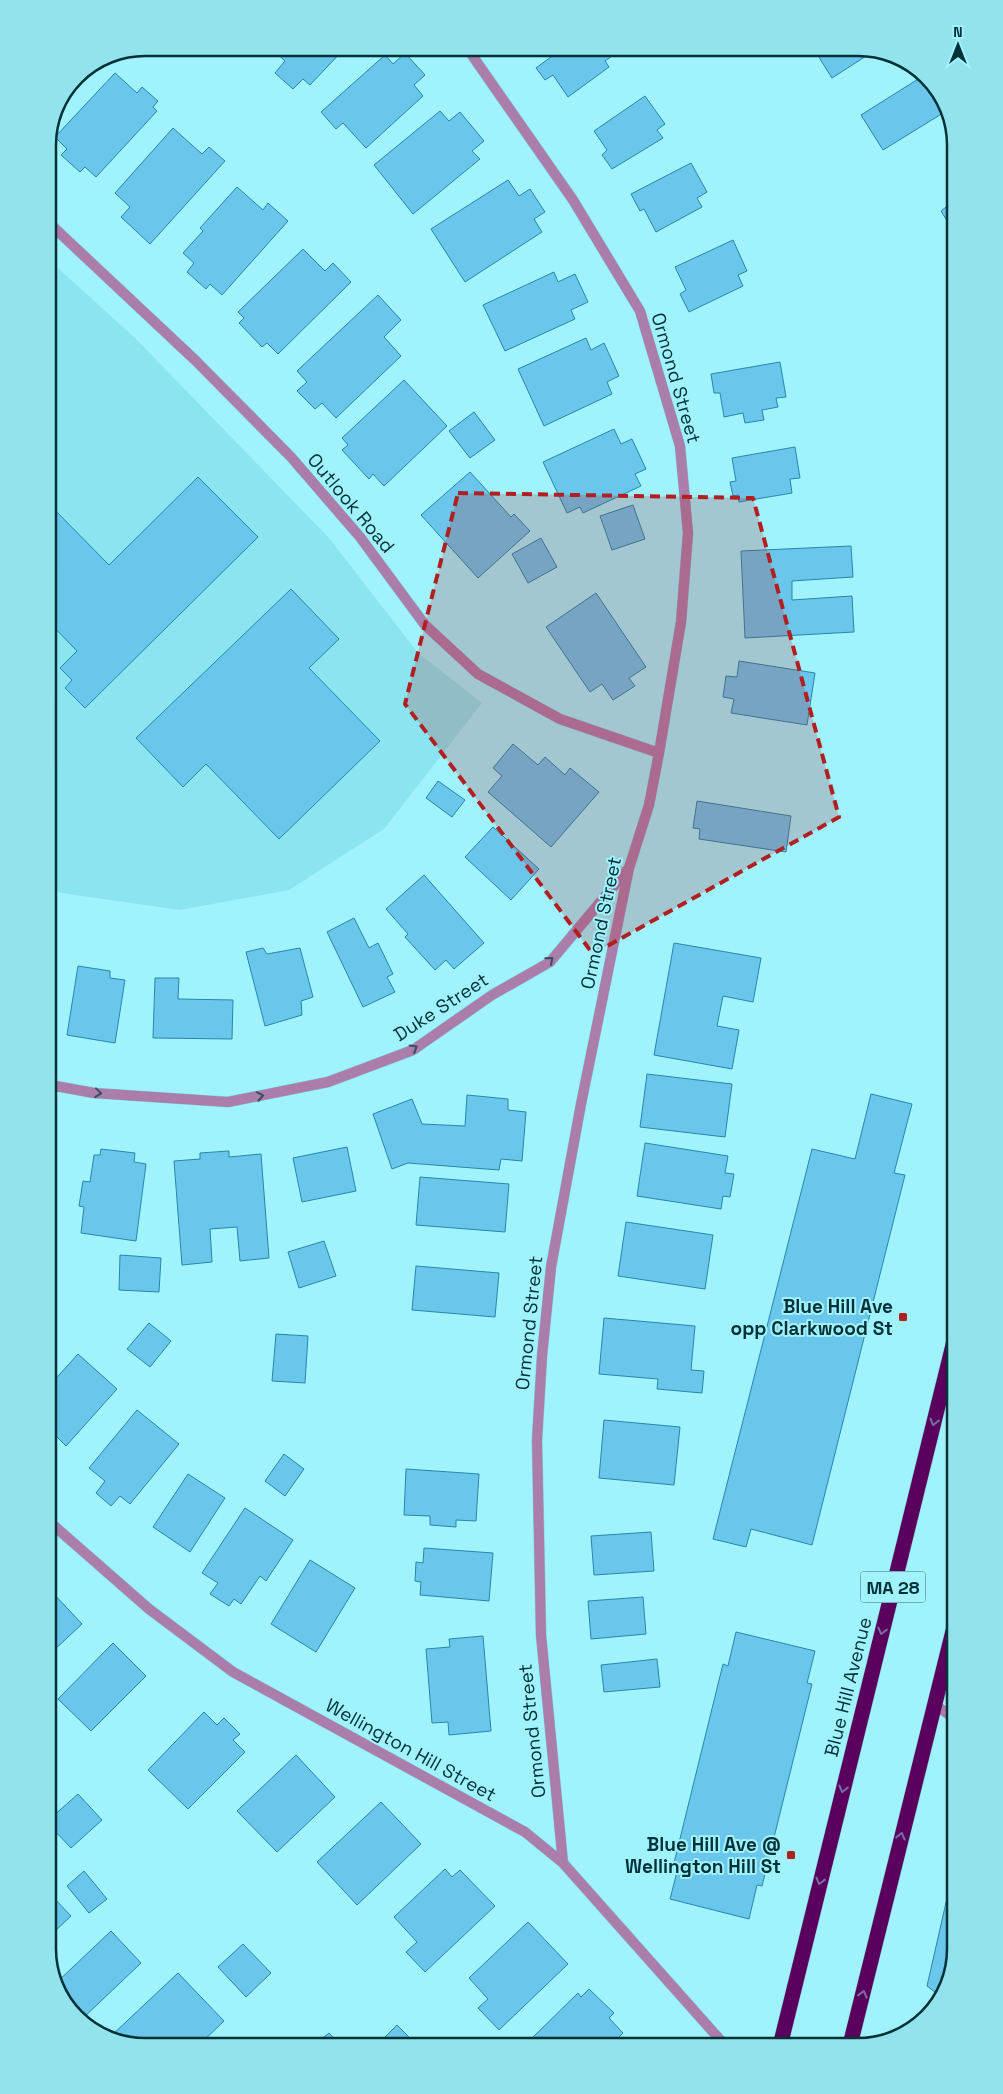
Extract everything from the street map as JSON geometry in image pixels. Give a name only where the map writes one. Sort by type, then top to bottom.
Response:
[{"type":"highway","name":"Blue Hill Avenue","points":[[782,2038],[947,1369]]},
{"type":"highway","points":[[852,2038],[947,1651]]},
{"type":"street","name":"Ormond Street","points":[[473,56],[573,200],[640,311],[680,446],[688,533],[681,622],[659,753],[648,805],[629,868],[551,1268],[541,1365],[537,1440],[541,1635],[563,1863]]},
{"type":"street","name":"Outlook Road","points":[[56,230],[195,360],[290,456],[360,537],[425,625],[478,674],[560,719],[659,753]]},
{"type":"street","name":"Duke Street","points":[[56,1086],[94,1093],[228,1102],[337,1079],[413,1050],[492,995],[550,962],[629,868]]},
{"type":"street","name":"Wellington Hill Street","points":[[56,1528],[149,1609],[233,1672],[436,1786],[525,1832],[563,1863],[718,2038]]},
{"type":"street","points":[[934,1704],[947,1713]]},
{"type":"highlighted area","points":[[458,493],[753,498],[839,817],[593,954],[405,704]]},
{"type":"shaded area","points":[[56,266],[136,339],[329,538],[418,653],[482,703],[384,829],[289,890],[180,910],[56,891]]},
{"type":"building","points":[[280,56],[337,56],[310,85],[303,79],[293,89],[275,73],[285,61]]},
{"type":"building","points":[[384,56],[393,64],[402,56],[408,56],[425,75],[414,85],[423,96],[366,148],[343,123],[336,129],[321,112]]},
{"type":"building","points":[[552,56],[612,56],[605,61],[609,67],[568,97],[553,75],[545,80],[536,68]]},
{"type":"building","points":[[818,56],[866,56],[832,78]]},
{"type":"building","points":[[115,73],[137,93],[142,87],[158,101],[153,107],[157,111],[96,177],[85,167],[80,172],[61,155],[67,149],[56,138],[57,135]]},
{"type":"building","points":[[918,79],[935,101],[941,114],[883,150],[861,115]]},
{"type":"building","points":[[645,96],[665,124],[657,130],[663,138],[612,169],[602,155],[607,150],[594,131]]},
{"type":"building","points":[[440,111],[449,121],[460,112],[484,141],[472,151],[480,159],[413,214],[374,165]]},
{"type":"building","points":[[173,128],[202,154],[209,147],[225,161],[150,244],[121,217],[130,207],[115,193]]},
{"type":"building","points":[[691,163],[707,192],[697,198],[702,207],[656,232],[644,209],[640,211],[631,194]]},
{"type":"building","points":[[508,180],[519,196],[530,189],[545,212],[534,219],[542,232],[465,282],[431,229]]},
{"type":"building","points":[[237,187],[263,210],[268,203],[288,221],[222,295],[210,284],[206,289],[187,272],[194,263],[183,253],[203,231],[200,228]]},
{"type":"building","points":[[947,206],[947,221],[941,211]]},
{"type":"building","points":[[733,240],[747,271],[738,275],[743,286],[689,312],[680,294],[686,290],[675,267]]},
{"type":"building","points":[[303,249],[325,271],[333,263],[351,282],[278,354],[267,343],[262,347],[239,323],[244,318],[238,312]]},
{"type":"building","points":[[554,272],[558,282],[575,274],[588,302],[571,310],[575,319],[505,351],[483,305]]},
{"type":"building","points":[[378,295],[401,320],[384,337],[401,356],[336,418],[322,403],[315,409],[297,391],[307,382],[297,371]]},
{"type":"building","points":[[586,338],[591,350],[604,343],[619,376],[607,382],[612,394],[544,426],[518,369]]},
{"type":"building","points":[[780,362],[786,397],[776,398],[778,407],[762,410],[764,420],[745,423],[743,413],[724,417],[720,393],[714,393],[711,374]]},
{"type":"building","points":[[404,380],[447,426],[384,486],[373,474],[369,479],[342,450],[348,445],[342,438]]},
{"type":"building","points":[[474,412],[495,440],[470,458],[449,431]]},
{"type":"building","points":[[614,429],[621,444],[632,439],[646,469],[635,474],[641,486],[583,513],[580,507],[567,513],[543,462]]},
{"type":"building","points":[[795,447],[800,478],[790,479],[792,493],[739,502],[738,495],[733,496],[730,482],[736,481],[732,458]]},
{"type":"building","points":[[470,472],[511,517],[514,514],[530,531],[478,578],[421,515]]},
{"type":"building","points":[[198,477],[258,537],[85,708],[65,688],[72,680],[60,668],[77,651],[56,629],[56,511],[109,565]]},
{"type":"building","points":[[633,505],[645,539],[612,550],[600,516]]},
{"type":"building","points":[[541,538],[557,567],[528,583],[512,554]]},
{"type":"building","points":[[851,546],[853,577],[792,581],[792,600],[852,596],[854,632],[745,638],[741,551]]},
{"type":"building","points":[[291,589],[339,639],[309,668],[380,741],[279,839],[206,764],[183,787],[136,738]]},
{"type":"building","points":[[596,593],[646,667],[629,678],[635,686],[613,700],[602,684],[590,692],[546,627]]},
{"type":"building","points":[[739,661],[815,673],[807,725],[731,713],[734,699],[723,697],[726,676],[737,677]]},
{"type":"building","points":[[513,744],[538,765],[545,757],[565,775],[570,768],[599,792],[551,847],[488,792],[502,776],[493,768]]},
{"type":"building","points":[[438,781],[465,800],[452,817],[426,798]]},
{"type":"building","points":[[697,801],[791,816],[786,852],[699,839],[700,829],[693,828]]},
{"type":"building","points":[[493,827],[539,869],[511,900],[465,857]]},
{"type":"building","points":[[424,875],[484,943],[454,969],[446,960],[435,970],[405,937],[408,934],[386,909]]},
{"type":"building","points":[[354,918],[369,948],[378,943],[393,974],[387,977],[395,992],[363,1007],[327,932]]},
{"type":"building","points":[[674,943],[761,958],[753,1002],[723,996],[717,1026],[739,1030],[732,1069],[654,1055]]},
{"type":"building","points":[[263,948],[267,954],[300,948],[313,997],[301,1001],[302,1015],[265,1026],[246,952]]},
{"type":"building","points":[[78,966],[110,971],[110,978],[125,980],[115,1043],[67,1035]]},
{"type":"building","points":[[155,978],[179,978],[178,999],[233,1000],[232,1039],[153,1038]]},
{"type":"building","points":[[647,1074],[732,1084],[725,1137],[640,1127]]},
{"type":"building","points":[[871,1094],[912,1104],[894,1173],[905,1175],[812,1545],[751,1529],[746,1547],[713,1539],[812,1149],[855,1159]]},
{"type":"building","points":[[467,1095],[508,1099],[508,1110],[526,1112],[522,1161],[501,1159],[499,1170],[408,1163],[392,1169],[373,1114],[412,1099],[422,1124],[465,1126]]},
{"type":"building","points":[[645,1143],[728,1156],[725,1173],[734,1174],[730,1197],[723,1196],[721,1209],[637,1196]]},
{"type":"building","points":[[347,1147],[356,1191],[302,1202],[293,1158]]},
{"type":"building","points":[[101,1149],[135,1153],[134,1162],[146,1164],[136,1241],[81,1233],[84,1207],[79,1206],[83,1181],[90,1182],[94,1155],[100,1155]]},
{"type":"building","points":[[229,1151],[229,1157],[261,1154],[269,1258],[240,1261],[237,1227],[210,1229],[212,1262],[182,1265],[174,1161],[200,1159],[200,1153]]},
{"type":"building","points":[[420,1177],[509,1184],[505,1232],[416,1225]]},
{"type":"building","points":[[626,1222],[713,1235],[705,1289],[618,1276]]},
{"type":"building","points":[[324,1241],[336,1276],[299,1288],[288,1252]]},
{"type":"building","points":[[120,1255],[161,1258],[159,1292],[119,1290]]},
{"type":"building","points":[[416,1266],[499,1273],[495,1317],[412,1310]]},
{"type":"building","points":[[604,1318],[695,1326],[691,1370],[704,1371],[702,1393],[657,1389],[658,1379],[599,1374]]},
{"type":"building","points":[[149,1323],[171,1341],[150,1367],[127,1349]]},
{"type":"building","points":[[276,1334],[308,1336],[305,1383],[272,1381]]},
{"type":"building","points":[[78,1354],[117,1389],[66,1446],[56,1438],[56,1378]]},
{"type":"building","points":[[137,1410],[179,1444],[130,1504],[120,1496],[111,1506],[96,1493],[105,1481],[89,1468]]},
{"type":"building","points":[[604,1420],[680,1427],[674,1485],[599,1478]]},
{"type":"building","points":[[284,1454],[304,1469],[285,1496],[265,1481]]},
{"type":"building","points":[[406,1469],[479,1474],[476,1521],[456,1520],[456,1527],[430,1525],[430,1516],[404,1515]]},
{"type":"building","points":[[188,1474],[225,1498],[190,1552],[153,1527]]},
{"type":"building","points":[[245,1508],[293,1540],[266,1581],[260,1576],[241,1604],[234,1599],[229,1606],[210,1594],[218,1583],[202,1573]]},
{"type":"building","points":[[651,1532],[654,1571],[594,1575],[591,1536]]},
{"type":"building","points":[[424,1548],[493,1553],[489,1601],[420,1595],[421,1582],[415,1581],[416,1562],[423,1563]]},
{"type":"building","points":[[310,1560],[355,1588],[316,1652],[271,1624]]},
{"type":"building","points":[[56,1596],[82,1624],[56,1648]]},
{"type":"building","points":[[643,1597],[646,1634],[591,1639],[588,1601]]},
{"type":"building","points":[[736,1632],[815,1651],[807,1683],[812,1684],[762,1886],[757,1885],[749,1919],[670,1899],[679,1864],[674,1863],[723,1664],[728,1666]]},
{"type":"building","points":[[483,1636],[491,1731],[449,1735],[448,1722],[432,1723],[426,1649],[450,1647],[449,1639]]},
{"type":"building","points":[[113,1643],[146,1676],[91,1731],[58,1699]]},
{"type":"building","points":[[657,1659],[660,1687],[604,1692],[601,1665]]},
{"type":"building","points":[[204,1712],[217,1725],[224,1718],[240,1734],[233,1740],[245,1752],[188,1809],[148,1770]]},
{"type":"building","points":[[296,1755],[335,1797],[277,1852],[237,1811]]},
{"type":"building","points":[[78,1794],[102,1820],[71,1848],[56,1832],[56,1813]]},
{"type":"building","points":[[381,1802],[421,1844],[357,1905],[317,1862]]},
{"type":"building","points":[[445,1869],[452,1877],[460,1870],[495,1906],[425,1972],[406,1952],[417,1942],[394,1917]]},
{"type":"building","points":[[84,1871],[107,1899],[89,1913],[67,1886]]},
{"type":"building","points":[[947,1898],[945,1966],[935,1992],[927,1986]]},
{"type":"building","points":[[56,1900],[71,1916],[56,1930]]},
{"type":"building","points":[[528,1922],[568,1964],[499,2030],[478,2008],[488,1999],[469,1978]]},
{"type":"building","points":[[111,1931],[141,1963],[86,2015],[68,1993],[61,1978]]},
{"type":"building","points":[[243,1944],[271,1973],[246,1997],[218,1967]]},
{"type":"building","points":[[178,1973],[224,2021],[206,2038],[139,2038],[115,2032]]},
{"type":"building","points":[[589,1989],[614,2013],[609,2018],[623,2033],[618,2038],[532,2038],[578,1993],[581,1997]]},
{"type":"building","points":[[397,2025],[410,2038],[384,2038]]},
{"type":"building","points":[[329,2033],[334,2038],[323,2038]]},
{"type":"place","name":"Blue Hill Ave opp Clarkwood St","points":[[903,1317]]},
{"type":"place","name":"Blue Hill Ave @ Wellington Hill St","points":[[791,1855]]}]
